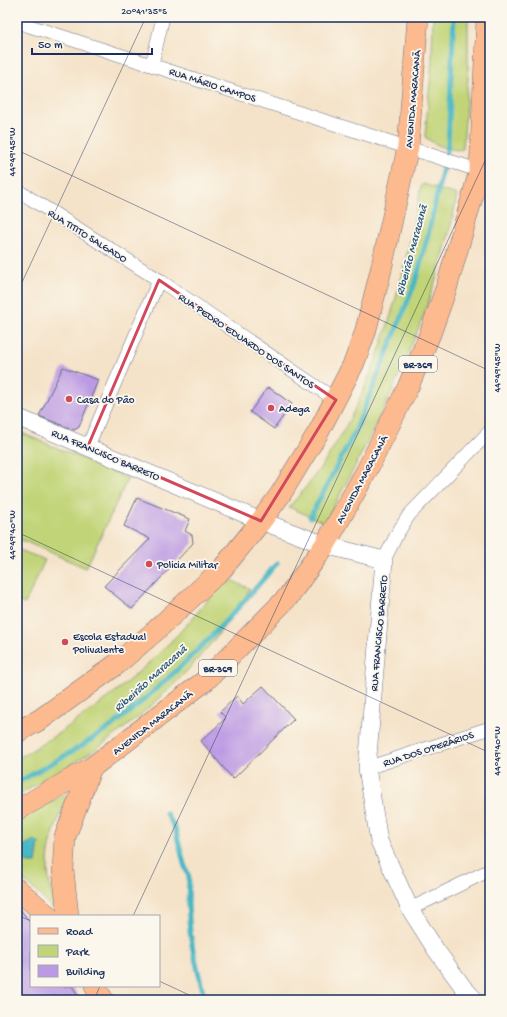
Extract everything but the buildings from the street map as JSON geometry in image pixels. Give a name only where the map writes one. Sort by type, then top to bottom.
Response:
[{"type":"main road","name":"AVENIDA MARACANÃ","points":[[17,732],[41,719],[85,688],[154,632],[222,569],[280,495],[336,400],[354,363],[365,333],[381,270],[418,150],[418,17]]},
{"type":"main road","name":"AVENIDA MARACANÃ","points":[[17,810],[91,768],[206,680],[288,597],[325,545],[349,504],[388,428],[428,340],[447,286],[479,170],[487,17]]},
{"type":"main road","points":[[68,915],[62,870],[65,837],[91,768]]},
{"type":"main road","points":[[19,893],[47,915]]},
{"type":"main road","points":[[96,987],[103,1000]]},
{"type":"street","points":[[152,64],[163,17]]},
{"type":"street","name":"RUA MÁRIO CAMPOS","points":[[17,22],[479,170]]},
{"type":"street","name":"RUA TITITO SALGADO","points":[[17,190],[159,280]]},
{"type":"street","points":[[88,446],[159,280]]},
{"type":"street","name":"RUA PEDRO EDUARDO DOS SANTOS","points":[[159,280],[336,400]]},
{"type":"street","name":"RUA FRANCISCO BARRETO","points":[[17,417],[261,521],[325,545],[384,560],[367,768],[379,841],[410,909],[454,974],[475,1000]]},
{"type":"street","points":[[384,560],[397,534],[409,515],[490,431]]},
{"type":"street","name":"RUA DOS OPERÁRIOS","points":[[367,768],[490,728]]},
{"type":"street","points":[[410,909],[490,870]]},
{"type":"highlighted area","points":[[159,280],[336,400],[261,521],[88,446]]},
{"type":"green space","points":[[433,17],[468,17],[468,76],[463,149],[453,150],[443,147],[433,143],[425,137],[432,60]]},
{"type":"green space","points":[[423,184],[457,195],[448,238],[436,281],[404,364],[366,445],[325,523],[289,507],[317,473],[340,436],[360,397],[377,356],[391,314],[403,272],[421,186]]},
{"type":"green space","points":[[17,431],[128,478],[86,568],[17,538]]},
{"type":"green space","points":[[17,549],[45,560],[25,604],[17,601]]},
{"type":"green space","points":[[225,577],[250,589],[218,635],[181,677],[161,697],[119,733],[96,749],[17,796],[17,759],[75,722],[131,679],[181,631]]},
{"type":"green space","points":[[64,794],[67,797],[56,825],[49,851],[49,878],[51,892],[56,908],[54,910],[27,883],[17,878],[17,821]]},
{"type":"water","points":[[34,840],[39,843],[36,863],[29,863],[21,860],[17,868],[17,849]]},
{"type":"waterway","name":"Ribeirão Maracanã","points":[[310,517],[355,432],[415,283],[428,235],[448,145],[454,17]]},
{"type":"waterway","name":"Ribeirão Maracanã","points":[[17,783],[90,741],[135,707],[178,669],[219,628],[277,563]]},
{"type":"waterway","points":[[166,813],[175,828],[184,864],[189,877],[188,904],[190,932],[205,1000]]},
{"type":"place","name":"Casa do Pão","points":[[69,399]]},
{"type":"place","name":"Adega","points":[[271,408]]},
{"type":"place","name":"Policia Militar","points":[[149,564]]},
{"type":"place","name":"Escola Estadual Polivalente","points":[[65,642]]}]
